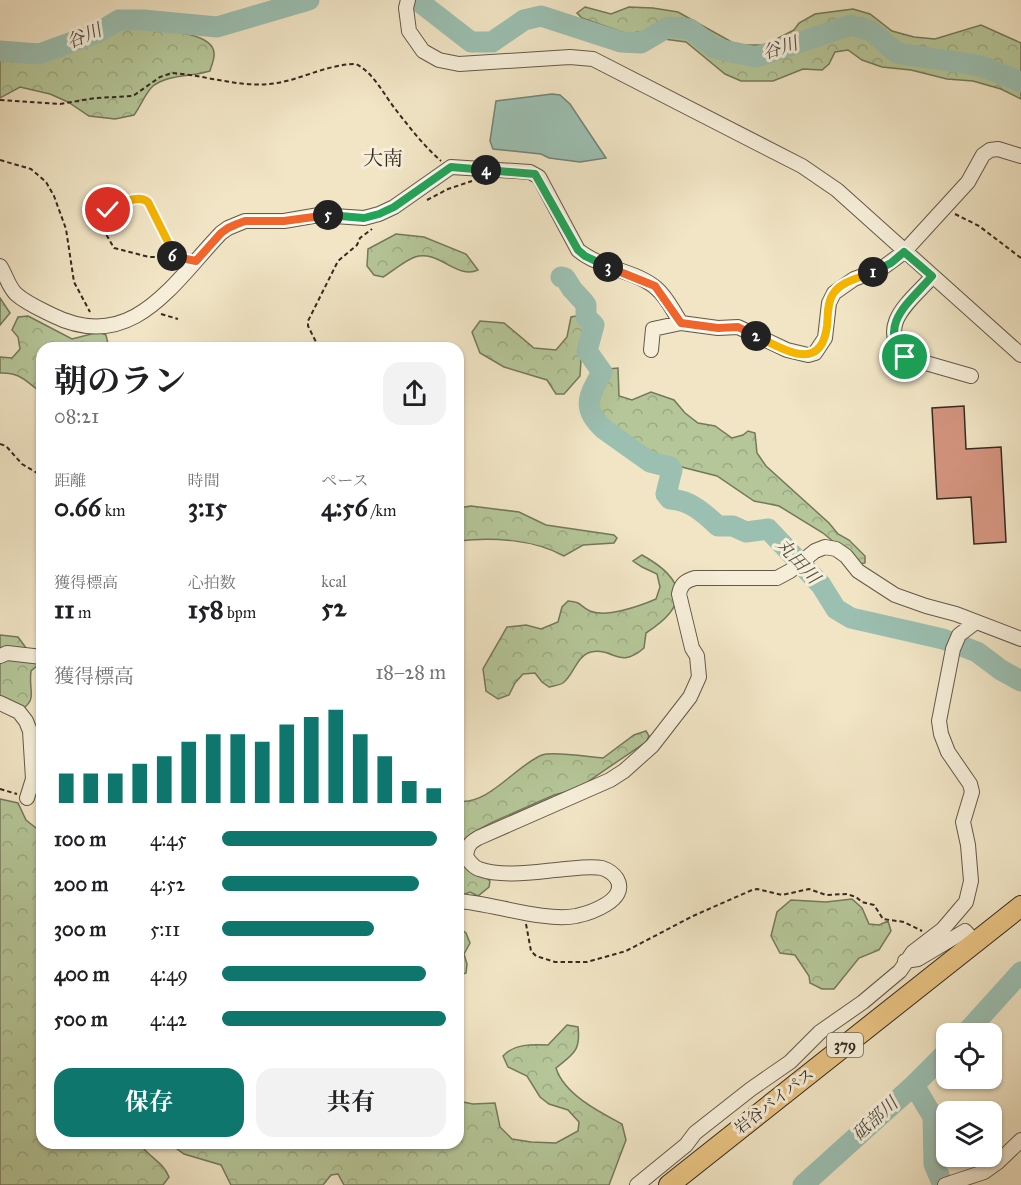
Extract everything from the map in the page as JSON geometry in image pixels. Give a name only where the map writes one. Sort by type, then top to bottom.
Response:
[{"type":"highway","name":"岩谷バイパス","points":[[669,1185],[1021,906]]},
{"type":"street","points":[[408,0],[406,8],[409,31],[423,51],[439,60],[459,64],[570,57],[593,59],[802,166],[837,190],[1021,355]]},
{"type":"street","points":[[651,350],[652,329],[681,323],[718,328],[738,327],[787,350],[808,355],[815,353],[825,338],[829,303],[834,293],[854,279],[881,269],[904,252],[968,182],[983,154],[998,149],[1021,156]]},
{"type":"street","points":[[0,266],[18,296],[67,322],[91,327],[106,327],[145,311],[163,298],[228,228],[245,221],[284,221],[319,215],[364,218],[394,207],[451,167],[535,174],[578,250],[606,266],[655,286],[681,323]]},
{"type":"street","points":[[932,276],[896,319],[892,328],[894,339],[905,357],[970,376]]},
{"type":"street","points":[[464,901],[519,911],[573,916],[589,912],[616,897],[619,890],[618,879],[603,868],[571,868],[531,874],[477,869],[466,857],[469,843],[610,780],[639,759],[666,729],[690,697],[699,677],[697,656],[692,648],[679,594],[681,586],[686,581],[694,578],[777,578],[815,550],[825,547],[836,549],[846,556],[858,571],[895,595],[956,614],[1021,639]]},
{"type":"street","points":[[637,1185],[686,1145],[695,1133],[790,1062],[820,1032],[893,978],[913,952],[943,929],[966,902],[971,881],[968,845],[963,822],[972,792],[970,784],[948,752],[940,734],[939,721],[952,649],[959,635],[976,622]]},
{"type":"street","points":[[0,656],[7,652],[36,656]]},
{"type":"street","points":[[0,703],[19,712],[30,731],[33,779],[27,798]]},
{"type":"street","points":[[890,969],[900,962],[918,959],[965,931],[975,942]]},
{"type":"street","points":[[947,1184],[985,1179],[998,1162],[1021,1140]]},
{"type":"path","points":[[0,100],[60,104],[96,98],[134,96],[160,77],[172,73],[249,84],[271,84],[338,66],[356,64],[371,75],[428,149],[451,167]]},
{"type":"path","points":[[0,160],[31,169],[46,182],[54,196],[66,229],[74,282],[92,316],[91,327]]},
{"type":"path","points":[[427,200],[448,189],[473,181]]},
{"type":"path","points":[[172,256],[172,250],[148,202],[144,199],[116,206],[98,214],[99,222],[114,248],[149,257],[172,256],[196,261]]},
{"type":"path","points":[[945,207],[979,226],[1021,258]]},
{"type":"path","points":[[316,342],[308,321],[338,261],[373,228]]},
{"type":"path","points":[[145,311],[178,319]]},
{"type":"path","points":[[0,444],[6,447],[22,464],[36,472]]},
{"type":"path","points":[[519,911],[526,924],[531,951],[544,960],[555,962],[587,962],[612,956],[693,916],[757,889],[782,895],[809,889],[826,895],[847,894],[874,905],[883,919],[904,922],[932,936]]},
{"type":"green space","points":[[585,7],[611,14],[629,7],[678,12],[737,45],[765,45],[794,30],[799,23],[815,14],[853,9],[870,14],[892,31],[914,37],[935,39],[981,25],[1021,43],[1021,99],[1001,89],[973,81],[947,79],[911,70],[882,67],[862,60],[848,50],[835,52],[829,64],[822,70],[803,69],[773,81],[741,81],[725,74],[686,42],[627,34],[582,18],[577,13]]},
{"type":"green space","points":[[138,27],[182,33],[204,40],[211,46],[214,53],[210,71],[159,82],[150,89],[134,115],[115,119],[89,116],[68,102],[50,94],[20,87],[0,98],[0,57],[33,60],[98,40],[119,29]]},
{"type":"green space","points":[[396,234],[424,237],[466,254],[478,270],[463,271],[432,257],[423,256],[411,259],[383,277],[374,275],[367,266],[368,249]]},
{"type":"green space","points":[[0,298],[10,313],[0,325]]},
{"type":"green space","points":[[582,315],[586,332],[582,342],[580,376],[564,394],[556,394],[547,380],[504,367],[480,353],[472,332],[480,321],[504,323],[534,348],[556,350],[567,337],[571,317]]},
{"type":"green space","points":[[28,316],[72,339],[99,332],[106,335],[108,342],[36,342],[36,389],[18,376],[0,373],[0,357],[12,358],[20,349],[18,337],[12,330],[18,317]]},
{"type":"green space","points":[[618,368],[619,396],[632,400],[651,392],[674,400],[698,423],[715,426],[732,438],[748,431],[755,433],[757,453],[766,466],[829,523],[838,534],[849,540],[865,556],[865,563],[860,564],[823,533],[779,506],[754,501],[717,476],[654,460],[606,429],[594,407],[592,396],[608,369]]},
{"type":"green space","points":[[464,507],[519,512],[546,525],[614,535],[617,538],[614,543],[583,545],[564,556],[526,543],[485,539],[464,541]]},
{"type":"green space","points":[[642,555],[668,574],[675,583],[677,593],[676,603],[670,613],[646,633],[644,648],[622,658],[599,651],[586,654],[578,661],[567,680],[558,685],[549,687],[535,673],[523,674],[509,695],[498,699],[486,691],[483,669],[507,627],[526,625],[541,629],[558,622],[562,607],[568,601],[579,603],[590,611],[605,613],[632,608],[656,599],[660,587],[657,574],[633,561]]},
{"type":"green space","points":[[0,635],[18,637],[29,652],[36,651],[36,667],[31,671],[30,679],[31,700],[16,714],[0,709]]},
{"type":"green space","points":[[646,731],[649,736],[646,742],[577,789],[554,795],[493,822],[466,839],[479,872],[490,881],[489,887],[478,896],[470,892],[464,894],[464,801],[491,792],[532,760],[542,755],[562,754],[603,758],[634,735]]},
{"type":"green space","points":[[0,799],[18,803],[26,820],[36,828],[36,1149],[144,1149],[161,1165],[169,1177],[163,1185],[0,1185]]},
{"type":"green space","points":[[852,899],[862,908],[869,924],[879,925],[888,921],[891,931],[879,950],[859,958],[834,989],[822,989],[810,983],[809,976],[795,955],[780,953],[771,936],[777,912],[791,900],[826,902]]},
{"type":"green space","points":[[464,932],[466,933],[470,943],[464,954]]},
{"type":"green space","points":[[464,954],[467,964],[464,974]]},
{"type":"green space","points":[[567,1025],[578,1027],[577,1047],[556,1068],[560,1077],[566,1086],[583,1101],[622,1124],[626,1140],[609,1185],[344,1185],[338,1174],[331,1175],[323,1185],[231,1185],[221,1165],[184,1154],[177,1149],[464,1149],[464,1102],[495,1103],[500,1127],[512,1139],[556,1143],[578,1131],[579,1122],[568,1110],[549,1104],[540,1097],[527,1076],[508,1067],[503,1056],[518,1047],[548,1045]]},
{"type":"shaded area","points":[[560,95],[570,104],[606,158],[580,162],[549,158],[541,154],[493,149],[490,141],[496,101]]},
{"type":"building","points":[[964,406],[966,449],[1001,447],[1006,542],[974,544],[971,497],[937,499],[932,408]]},
{"type":"waterway","name":"谷川","points":[[0,51],[39,54],[97,33],[119,20],[217,27],[309,0]]},
{"type":"waterway","name":"谷川","points":[[417,0],[471,42],[492,42],[524,20],[541,16],[621,42],[641,43],[668,27],[690,29],[714,48],[756,57],[851,25],[871,31],[897,53],[981,66],[1021,82]]},
{"type":"waterway","name":"丸田川","points":[[561,277],[565,278],[586,305],[586,317],[594,325],[587,351],[602,372],[593,388],[589,402],[592,415],[605,430],[650,462],[670,467],[672,470],[666,494],[670,499],[690,505],[718,526],[733,526],[746,532],[768,529],[821,585],[836,609],[851,618],[943,639],[977,652],[1001,670],[1021,681]]},
{"type":"waterway","name":"砥部川","points":[[975,1023],[1021,972]]},
{"type":"waterway","name":"砥部川","points":[[803,1185],[936,1063]]},
{"type":"waterway","points":[[914,1085],[933,1117],[934,1164],[943,1185]]},
{"type":"district","name":"大南","points":[[383,158]]},
{"type":"route","points":[[108,210],[144,199],[148,202],[172,250],[172,256],[196,261],[221,233],[245,221],[284,221],[319,215],[364,218],[394,207],[451,167],[530,172],[539,177],[578,250],[606,266],[655,286],[681,323],[718,328],[738,327],[787,350],[808,355],[815,353],[825,338],[829,303],[834,293],[854,279],[881,269],[904,252],[932,276],[896,319],[892,328],[894,339],[905,357]]}]
